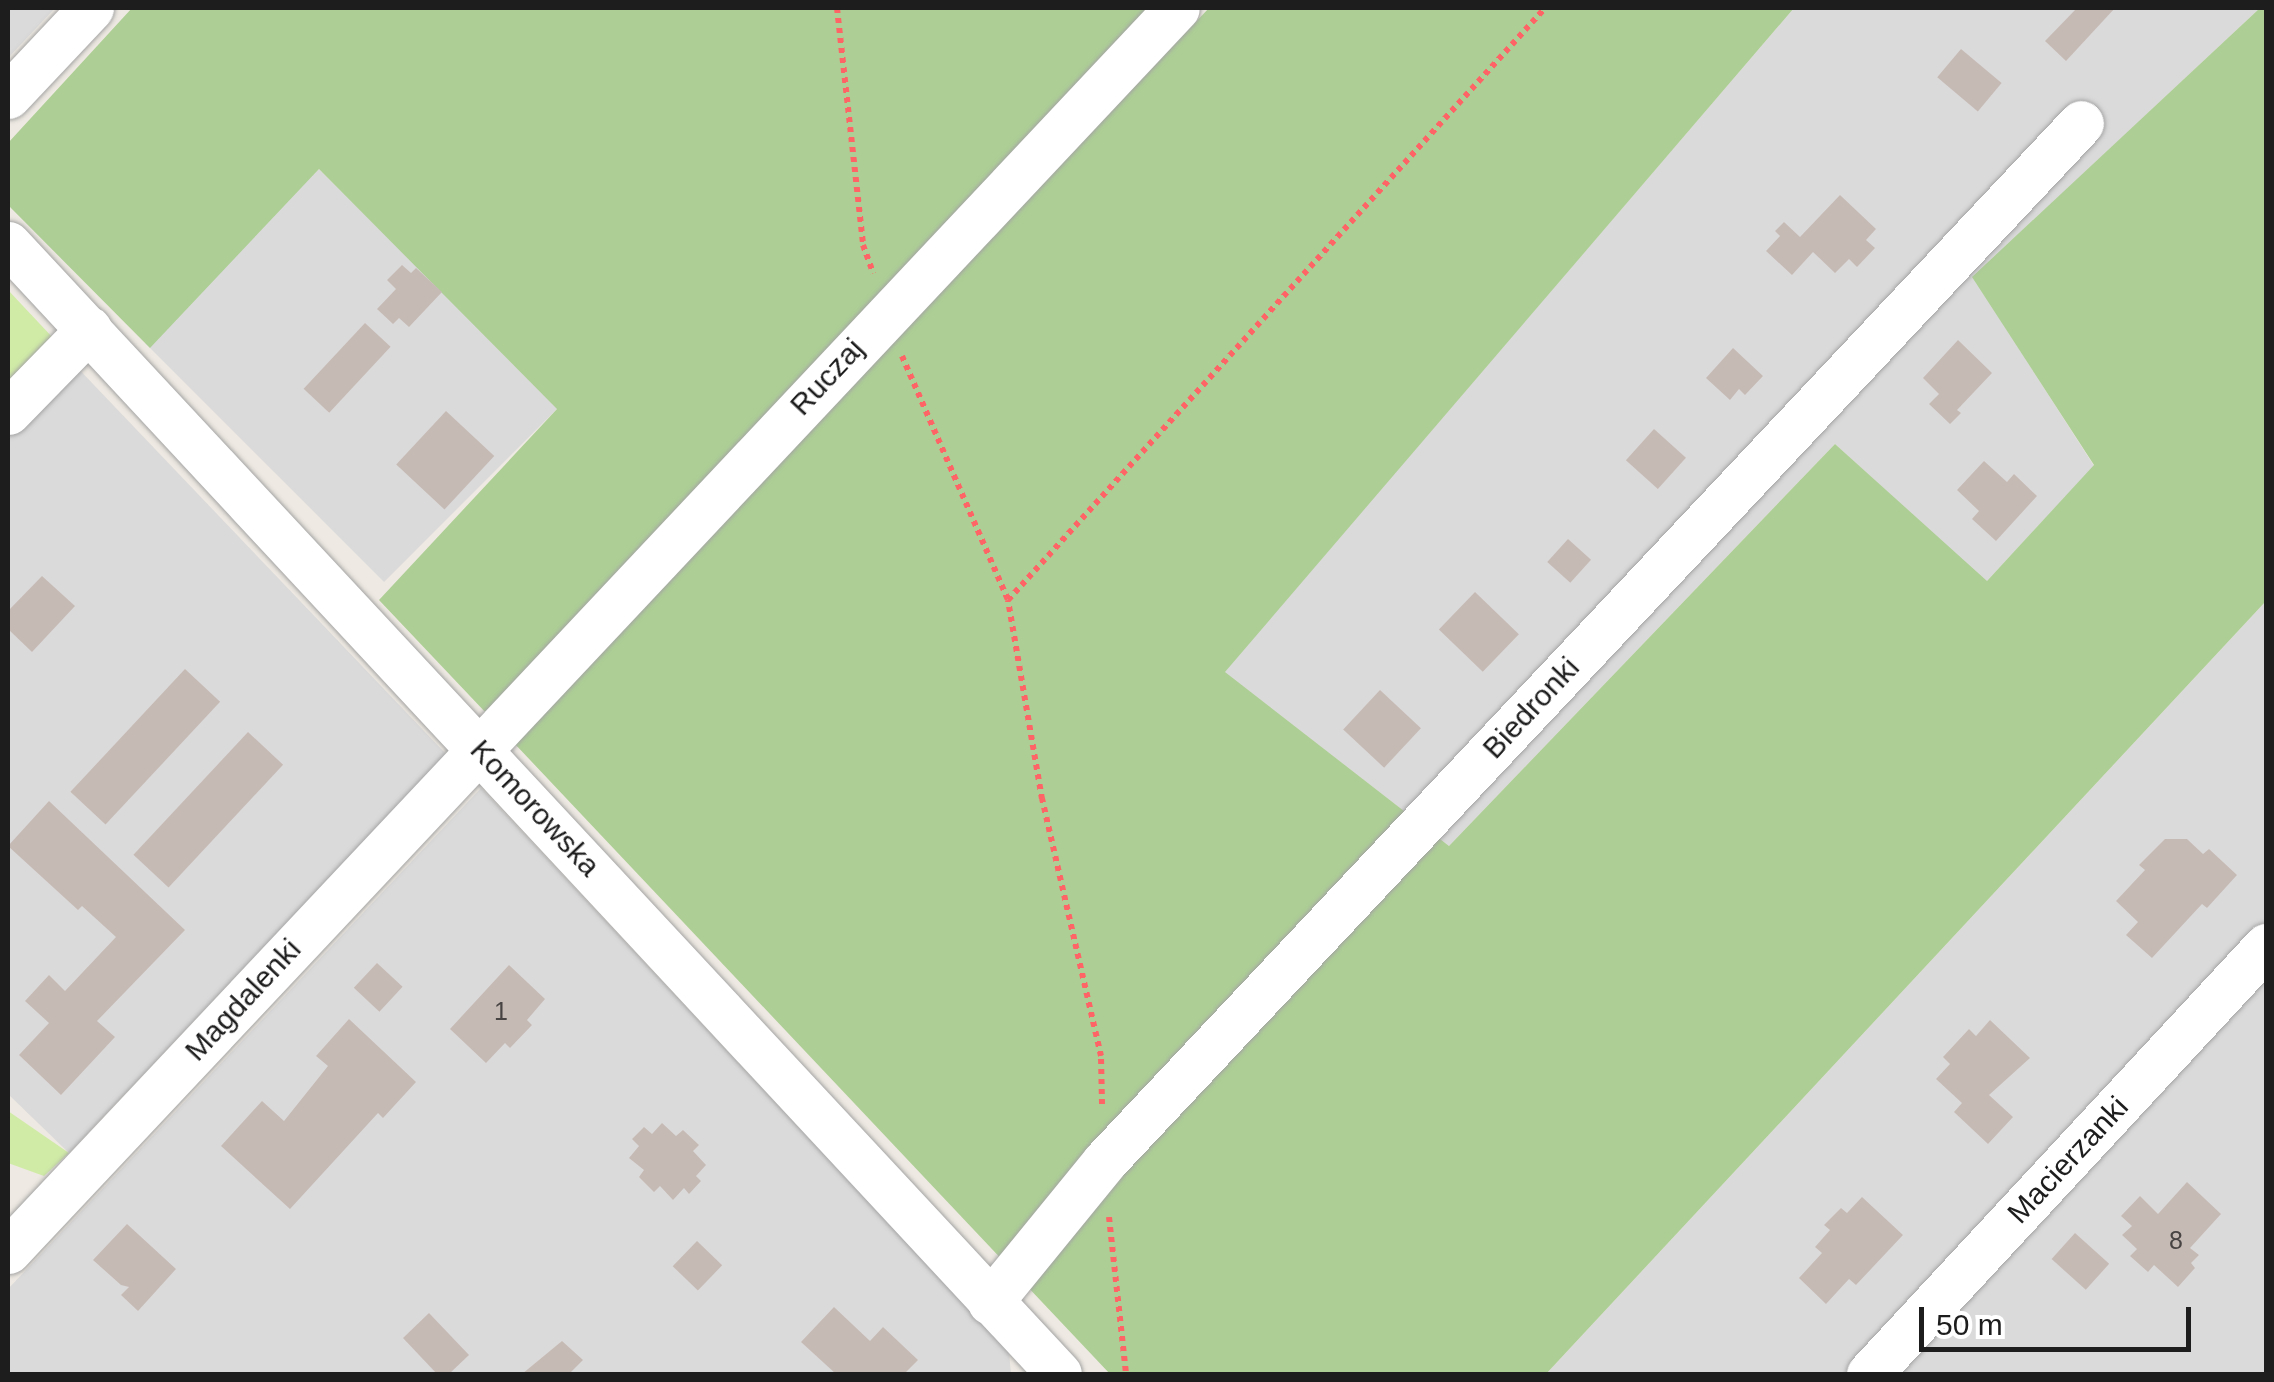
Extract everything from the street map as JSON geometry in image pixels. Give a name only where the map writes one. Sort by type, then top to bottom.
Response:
[{"type":"street","points":[[8,96],[91,8]]},
{"type":"street","name":"Ruczaj","points":[[479,748],[1176,8]]},
{"type":"street","name":"Biedronki","points":[[990,1302],[1104,1162],[2081,122]]},
{"type":"street","name":"Komorowska","points":[[8,244],[1055,1373]]},
{"type":"street","points":[[8,412],[89,329]]},
{"type":"street","name":"Magdalenki","points":[[8,1251],[479,748]]},
{"type":"street","name":"Macierzanki","points":[[1869,1374],[2266,946]]},
{"type":"path","points":[[1126,1374],[1104,1162],[1101,1056],[1042,799],[1008,600],[1545,8]]},
{"type":"shaded area","points":[[8,8],[55,8],[8,58]]},
{"type":"shaded area","points":[[1794,8],[2260,8],[1973,277],[2094,466],[1986,582],[1835,444],[1449,846],[1224,672]]},
{"type":"shaded area","points":[[319,169],[558,408],[384,582],[145,343]]},
{"type":"shaded area","points":[[73,363],[446,754],[69,1153],[8,1094],[8,434]]},
{"type":"shaded area","points":[[2266,601],[2266,1374],[1546,1374]]},
{"type":"shaded area","points":[[481,788],[1009,1352],[1011,1374],[8,1374],[8,1289]]},
{"type":"green space","points":[[132,8],[1155,8],[487,714],[379,600],[557,409],[319,169],[150,348],[8,205],[8,143]]},
{"type":"green space","points":[[1209,8],[1794,8],[1225,672],[1449,846],[1835,444],[1987,581],[2094,465],[1972,277],[2260,8],[2266,8],[2266,601],[1546,1374],[1110,1374],[514,743]]},
{"type":"green space","points":[[8,290],[54,339],[8,388]]},
{"type":"green space","points":[[8,1111],[69,1153],[44,1176],[8,1163]]},
{"type":"building","points":[[2077,8],[2115,8],[2066,61],[2045,41]]},
{"type":"building","points":[[1961,49],[2002,83],[1978,111],[1937,77]]},
{"type":"building","points":[[1840,195],[1876,229],[1866,240],[1875,248],[1857,267],[1849,259],[1835,273],[1813,252],[1792,275],[1766,251],[1780,236],[1775,231],[1784,222],[1800,237]]},
{"type":"building","points":[[402,265],[411,273],[416,268],[442,292],[409,327],[399,318],[393,324],[377,309],[396,289],[387,280]]},
{"type":"building","points":[[365,323],[391,347],[329,413],[304,389]]},
{"type":"building","points":[[1958,340],[1992,373],[1957,410],[1961,413],[1950,424],[1929,404],[1939,394],[1923,378]]},
{"type":"building","points":[[1733,348],[1763,376],[1745,395],[1739,389],[1730,400],[1706,378]]},
{"type":"building","points":[[446,411],[494,456],[444,509],[396,464]]},
{"type":"building","points":[[1654,429],[1686,458],[1658,489],[1626,460]]},
{"type":"building","points":[[1984,461],[2007,482],[2014,474],[2037,496],[1996,541],[1972,519],[1979,511],[1957,490]]},
{"type":"building","points":[[1568,539],[1591,560],[1570,583],[1547,562]]},
{"type":"building","points":[[42,576],[75,606],[32,652],[8,629],[8,611]]},
{"type":"building","points":[[1475,592],[1519,634],[1483,672],[1439,629]]},
{"type":"building","points":[[185,669],[220,702],[106,825],[70,792]]},
{"type":"building","points":[[1380,690],[1421,728],[1384,768],[1343,729]]},
{"type":"building","points":[[248,732],[283,765],[169,888],[133,855]]},
{"type":"building","points":[[49,801],[185,930],[97,1021],[115,1037],[61,1095],[19,1055],[49,1023],[25,1001],[49,975],[65,991],[116,937],[82,906],[78,910],[8,846]]},
{"type":"building","points":[[2165,839],[2187,839],[2203,854],[2209,849],[2237,875],[2207,908],[2202,904],[2152,958],[2126,935],[2138,922],[2116,901],[2145,870],[2139,865]]},
{"type":"building","points":[[377,963],[403,987],[379,1012],[354,988]]},
{"type":"building","points":[[509,965],[545,999],[527,1020],[532,1025],[510,1048],[505,1043],[486,1063],[450,1029]]},
{"type":"building","points":[[349,1019],[416,1082],[383,1118],[378,1113],[290,1209],[221,1146],[262,1101],[284,1121],[328,1066],[316,1056]]},
{"type":"building","points":[[1990,1020],[2030,1058],[1989,1095],[2013,1117],[1988,1144],[1954,1112],[1962,1103],[1936,1079],[1950,1064],[1943,1057],[1969,1029],[1976,1036]]},
{"type":"building","points":[[662,1123],[676,1136],[683,1130],[699,1145],[693,1151],[706,1165],[696,1176],[701,1181],[689,1194],[684,1188],[673,1200],[660,1186],[654,1192],[639,1177],[644,1170],[629,1158],[639,1146],[632,1139],[644,1127],[652,1134]]},
{"type":"building","points":[[2187,1182],[2221,1214],[2190,1248],[2199,1255],[2191,1263],[2195,1268],[2178,1287],[2154,1265],[2148,1272],[2130,1256],[2137,1249],[2122,1235],[2132,1226],[2121,1216],[2140,1196],[2158,1214]]},
{"type":"building","points":[[1862,1197],[1903,1235],[1856,1285],[1849,1279],[1826,1304],[1799,1278],[1822,1253],[1815,1247],[1830,1230],[1824,1225],[1841,1208],[1847,1213]]},
{"type":"building","points":[[127,1224],[176,1269],[138,1311],[121,1295],[129,1287],[121,1285],[93,1260]]},
{"type":"building","points":[[2075,1233],[2109,1264],[2086,1290],[2052,1259]]},
{"type":"building","points":[[697,1241],[722,1265],[698,1290],[673,1266]]},
{"type":"building","points":[[834,1307],[870,1341],[883,1327],[918,1360],[904,1374],[836,1374],[801,1342]]},
{"type":"building","points":[[429,1313],[469,1355],[449,1374],[437,1374],[403,1338]]},
{"type":"building","points":[[562,1341],[583,1360],[569,1374],[522,1374]]}]
